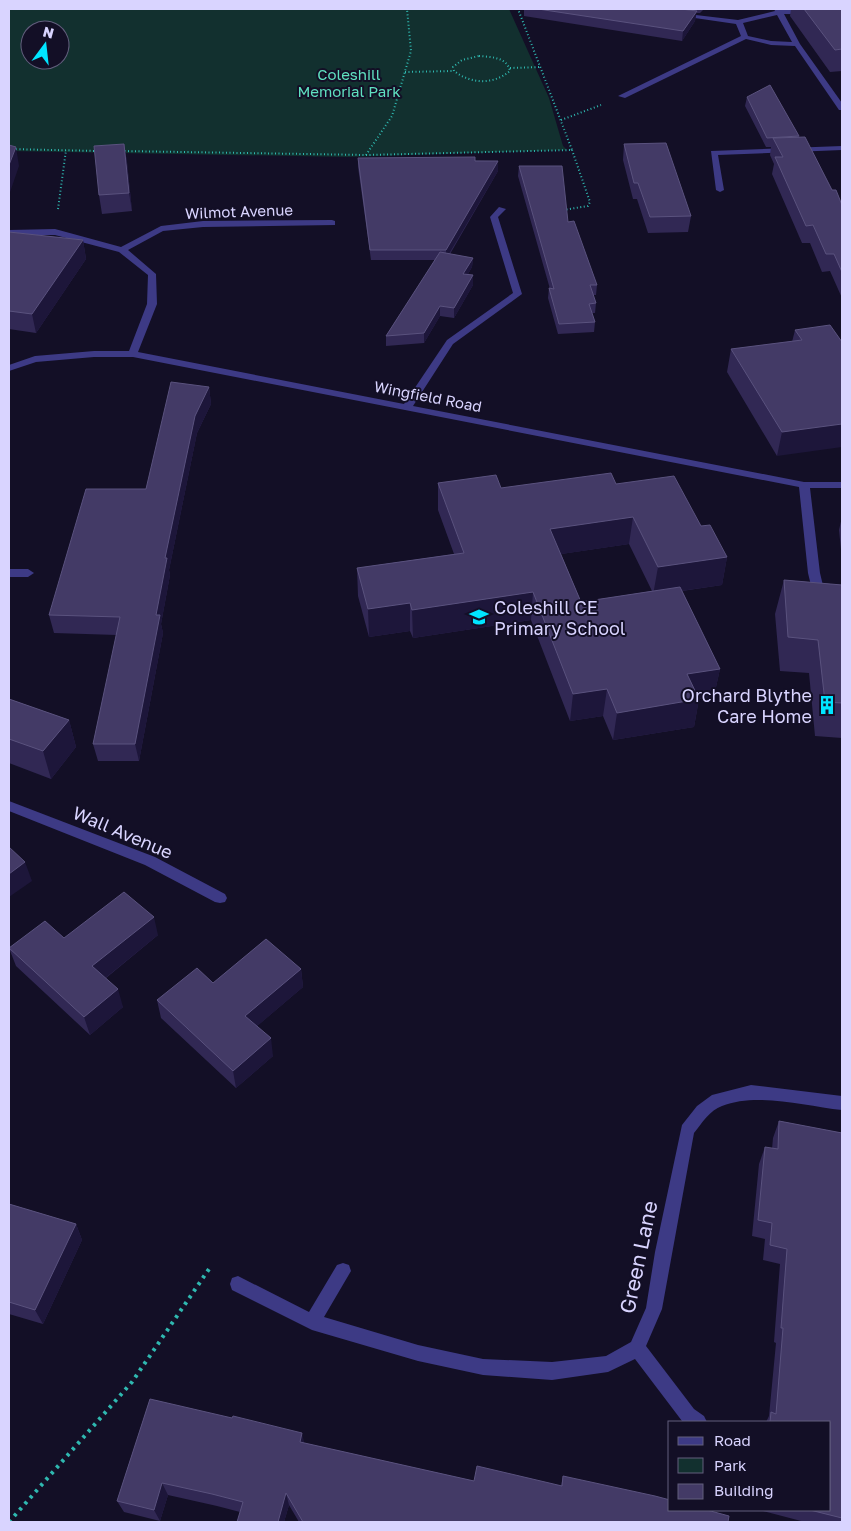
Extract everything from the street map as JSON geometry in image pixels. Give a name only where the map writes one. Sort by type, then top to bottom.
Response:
[{"type":"street","points":[[673,14],[739,22],[756,15],[778,10],[842,13]]},
{"type":"street","points":[[778,10],[797,44],[842,108]]},
{"type":"street","points":[[739,22],[745,36]]},
{"type":"street","points":[[622,96],[745,36],[771,43],[797,44]]},
{"type":"street","points":[[720,190],[714,153],[842,148]]},
{"type":"street","points":[[407,407],[450,342],[518,294],[494,217],[502,209]]},
{"type":"street","name":"Wilmot Avenue","points":[[122,250],[161,229],[202,224],[332,223]]},
{"type":"street","points":[[9,232],[55,232],[122,250],[152,274],[152,304],[133,354]]},
{"type":"street","name":"Wingfield Road","points":[[9,368],[35,359],[94,354],[133,354],[804,485],[842,485]]},
{"type":"street","points":[[804,485],[814,574],[822,606]]},
{"type":"street","points":[[9,573],[28,574]]},
{"type":"street","name":"Wall Avenue","points":[[9,806],[150,861],[220,898]]},
{"type":"street","name":"Green Lane","points":[[637,1348],[654,1309],[664,1242],[687,1130],[702,1111],[717,1100],[751,1092],[842,1103]]},
{"type":"street","points":[[312,1322],[343,1271]]},
{"type":"street","points":[[238,1284],[312,1322],[418,1353],[483,1367],[552,1371],[608,1364],[637,1348],[688,1415],[697,1421]]},
{"type":"path","points":[[366,155],[392,116],[411,50],[407,9],[418,9]]},
{"type":"path","points":[[518,9],[590,202],[588,206],[560,210]]},
{"type":"path","points":[[454,71],[456,62],[479,56],[500,59],[506,62],[510,68]]},
{"type":"path","points":[[510,68],[541,67]]},
{"type":"path","points":[[405,72],[454,71],[465,79],[487,81],[507,75],[510,68]]},
{"type":"path","points":[[561,120],[622,96]]},
{"type":"path","points":[[9,149],[106,151]]},
{"type":"path","points":[[55,232],[66,150]]},
{"type":"path","points":[[116,151],[366,155],[572,150]]},
{"type":"path","points":[[9,1522],[132,1382],[209,1269],[238,1284]]},
{"type":"green space","name":"Coleshill Memorial Park","points":[[9,9],[509,9],[549,98],[563,146],[567,150],[347,157],[9,151]]},
{"type":"building","points":[[538,9],[681,9],[697,11],[683,31]]},
{"type":"building","points":[[804,9],[842,9],[842,49],[835,50]]},
{"type":"building","points":[[770,85],[799,136],[767,138],[747,97]]},
{"type":"building","points":[[805,137],[832,190],[836,190],[842,205],[842,272],[834,254],[826,254],[813,225],[806,226],[775,157],[783,157],[773,138]]},
{"type":"building","points":[[666,143],[691,216],[650,217],[638,183],[634,183],[624,144]]},
{"type":"building","points":[[124,144],[129,193],[99,195],[94,146]]},
{"type":"building","points":[[9,145],[16,147],[9,165]]},
{"type":"building","points":[[475,157],[475,161],[498,161],[446,250],[370,250],[358,158]]},
{"type":"building","points":[[519,166],[562,166],[568,222],[574,221],[597,285],[590,285],[596,303],[589,304],[595,322],[559,324],[549,288],[554,289]]},
{"type":"building","points":[[9,232],[83,240],[32,314],[9,311]]},
{"type":"building","points":[[440,252],[473,258],[463,274],[473,275],[454,308],[440,306],[424,333],[386,336]]},
{"type":"building","points":[[830,325],[842,342],[842,424],[782,432],[731,349],[802,340],[795,330]]},
{"type":"building","points":[[171,382],[209,387],[195,416],[165,558],[167,558],[156,615],[160,615],[135,744],[93,744],[120,617],[49,615],[86,489],[146,489]]},
{"type":"building","points":[[611,473],[616,484],[674,476],[701,526],[710,525],[727,557],[658,567],[633,517],[550,529],[581,602],[680,587],[720,669],[687,674],[699,699],[617,713],[607,689],[573,694],[533,592],[412,610],[410,603],[368,609],[357,568],[464,553],[438,483],[496,475],[501,488]]},
{"type":"building","points":[[784,580],[842,585],[842,703],[825,702],[818,640],[788,637]]},
{"type":"building","points":[[9,699],[69,720],[43,751],[9,739]]},
{"type":"building","points":[[9,847],[25,862],[9,874]]},
{"type":"building","points":[[124,892],[154,917],[92,966],[118,989],[84,1017],[9,948],[45,921],[64,938]]},
{"type":"building","points":[[266,939],[301,969],[245,1016],[271,1038],[233,1071],[157,1000],[197,968],[213,983]]},
{"type":"building","points":[[779,1121],[842,1133],[842,1518],[814,1511],[831,1511],[831,1421],[770,1421],[771,1412],[776,1414],[787,1249],[770,1245],[772,1223],[758,1220],[765,1147],[778,1149]]},
{"type":"building","points":[[9,1204],[76,1224],[35,1310],[9,1302]]},
{"type":"building","points":[[150,1399],[232,1418],[233,1416],[302,1433],[300,1442],[474,1481],[477,1466],[562,1486],[563,1476],[668,1499],[668,1511],[711,1511],[729,1516],[728,1522],[303,1522],[286,1493],[278,1522],[237,1522],[243,1502],[162,1483],[154,1510],[117,1501]]},
{"type":"place","name":"Coleshill CE Primary School","points":[[479,617]]},
{"type":"place","name":"Orchard Blythe Care Home","points":[[827,705]]}]
